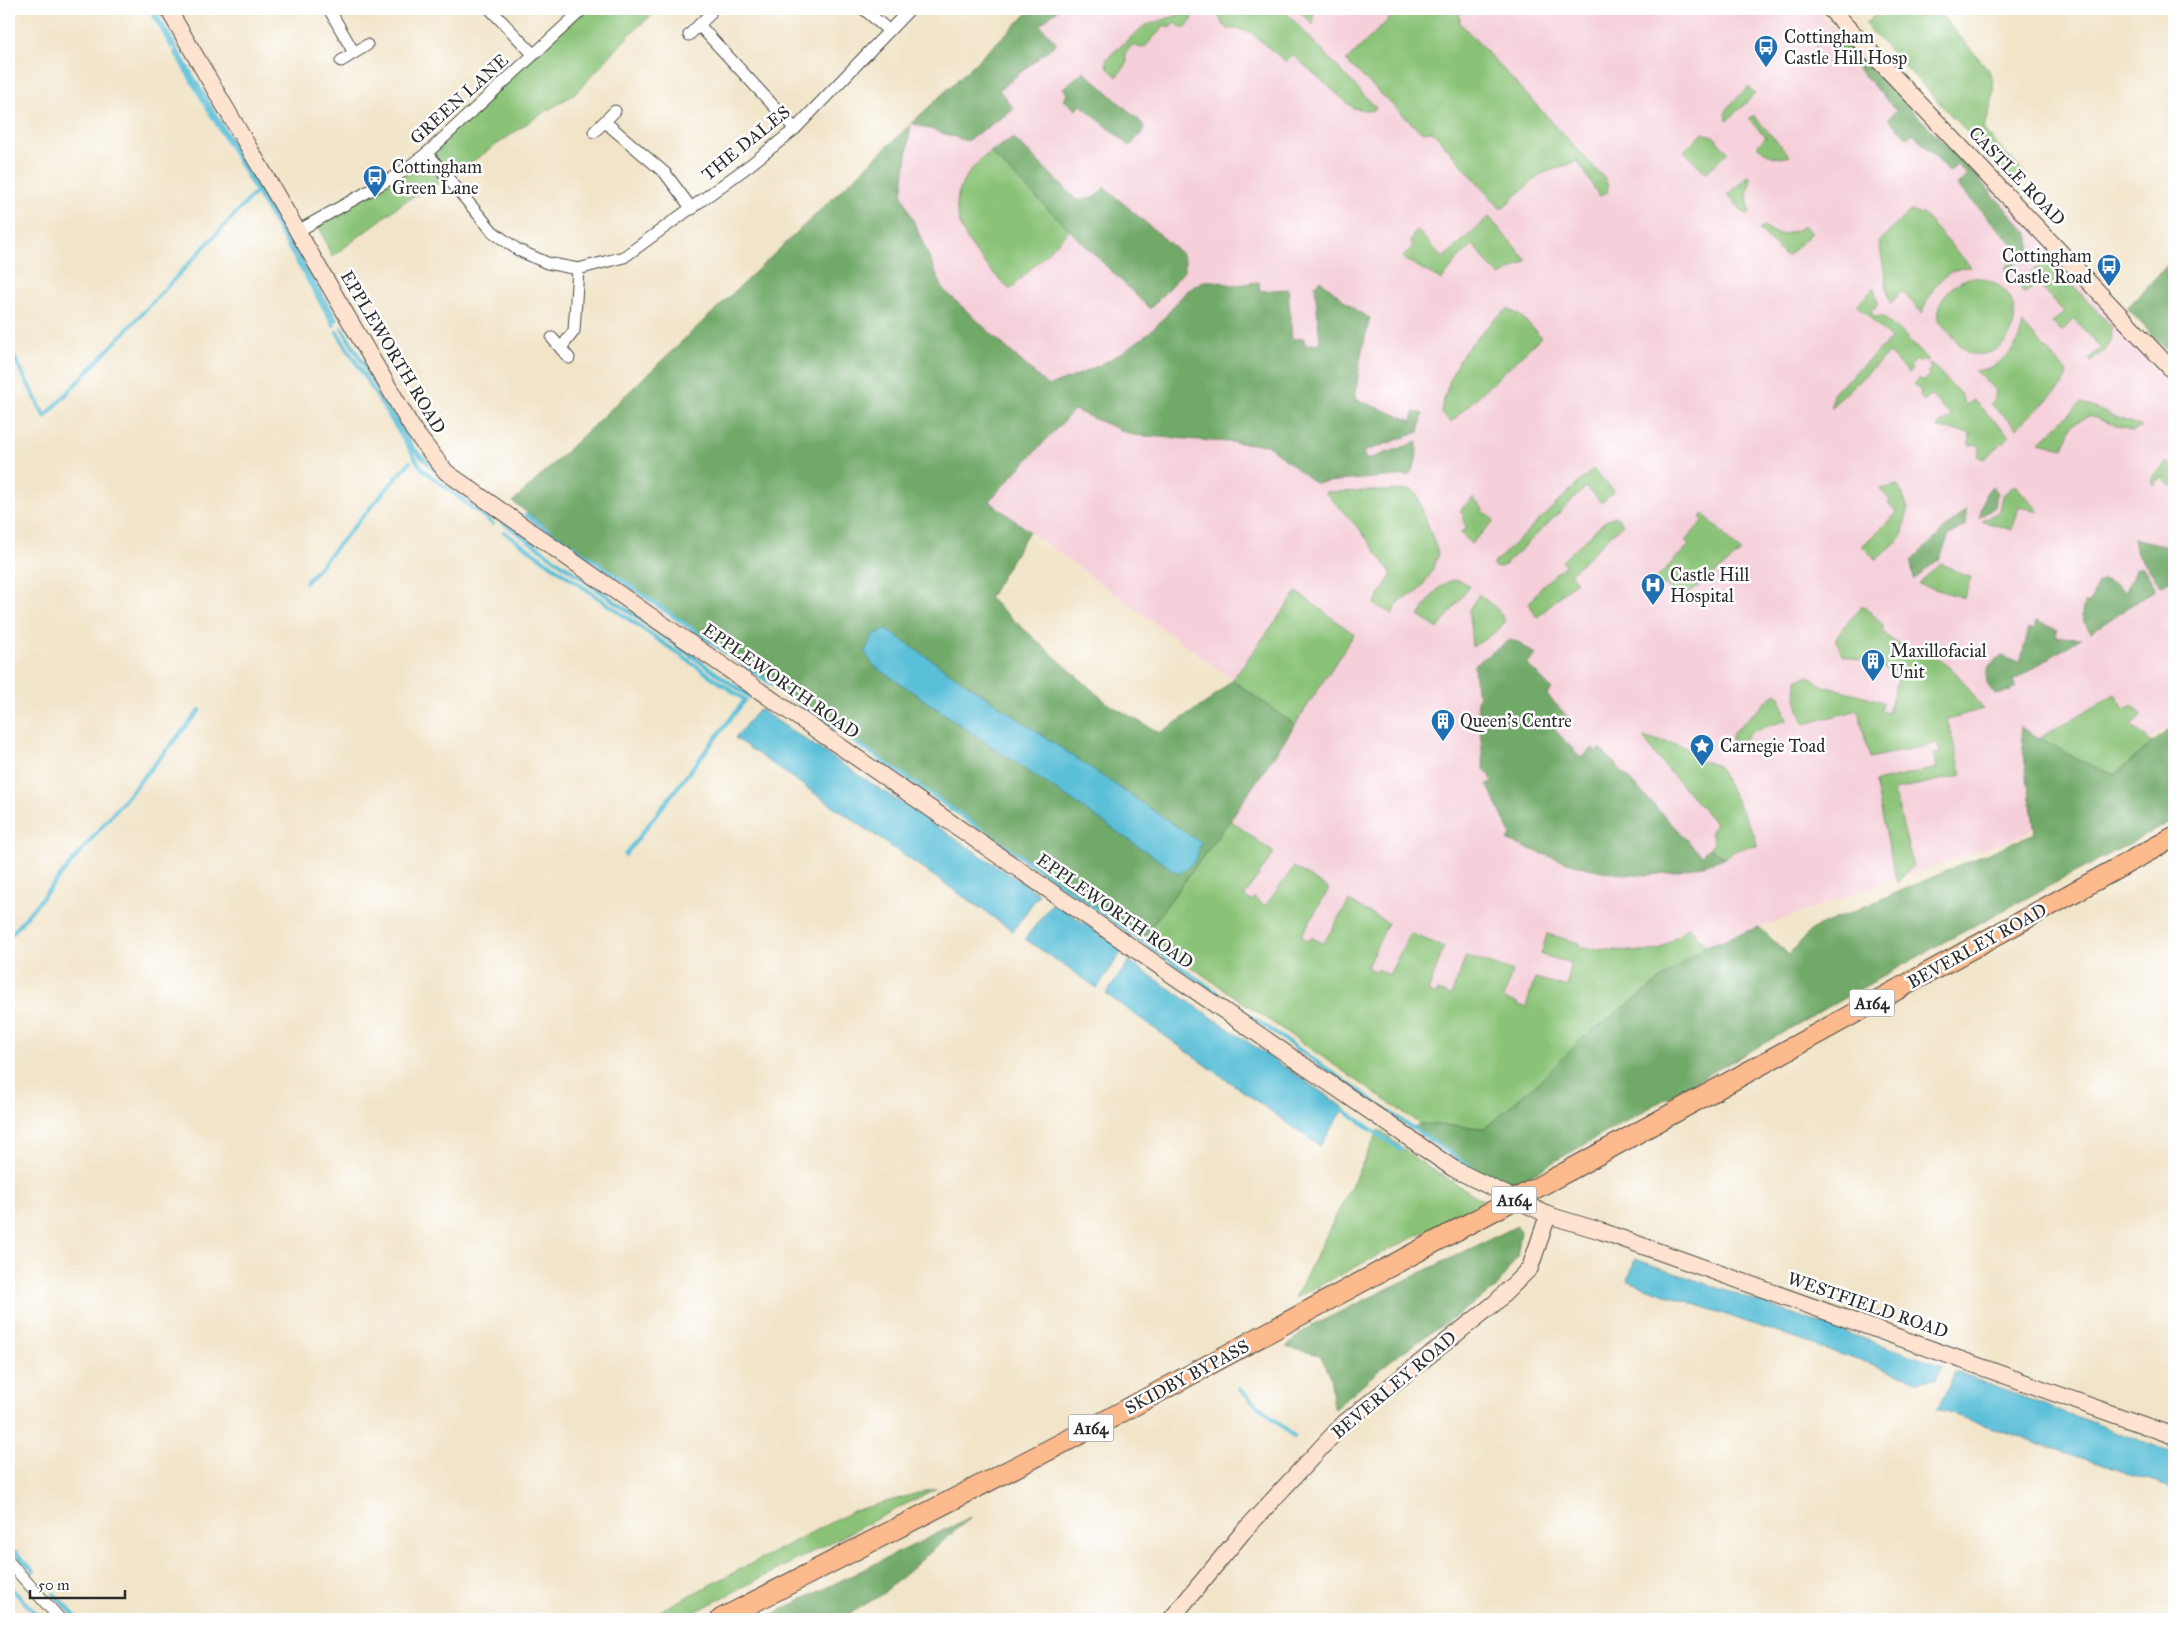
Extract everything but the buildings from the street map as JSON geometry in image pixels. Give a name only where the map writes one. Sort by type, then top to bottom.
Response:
[{"type":"highway","name":"BEVERLEY ROAD","points":[[1570,1170],[2174,837]]},
{"type":"highway","name":"SKIDBY BYPASS","points":[[721,1619],[1116,1415],[1570,1170]]},
{"type":"street","name":"EPPLEWORTH ROAD","points":[[168,9],[414,431],[446,472],[1454,1169],[1548,1215]]},
{"type":"street","points":[[329,9],[353,52]]},
{"type":"street","points":[[490,9],[533,54]]},
{"type":"street","name":"GREEN LANE","points":[[298,231],[400,174],[428,153],[582,9]]},
{"type":"street","points":[[864,9],[889,31]]},
{"type":"street","name":"THE DALES","points":[[428,153],[493,232],[518,250],[548,263],[578,269],[624,257],[692,209],[795,129],[910,9]]},
{"type":"street","name":"CASTLE ROAD","points":[[1830,9],[2174,372]]},
{"type":"street","points":[[689,35],[710,14]]},
{"type":"street","points":[[699,25],[795,129]]},
{"type":"street","points":[[341,60],[367,45]]},
{"type":"street","points":[[594,132],[615,111]]},
{"type":"street","points":[[605,122],[665,173],[692,209]]},
{"type":"street","points":[[561,348],[574,331],[578,269]]},
{"type":"street","points":[[552,338],[569,358]]},
{"type":"street","name":"WESTFIELD ROAD","points":[[1548,1215],[1601,1231],[2174,1436]]},
{"type":"street","name":"BEVERLEY ROAD","points":[[1171,1619],[1243,1532],[1344,1422],[1495,1302],[1530,1268],[1548,1215]]},
{"type":"street","points":[[9,1562],[60,1619]]},
{"type":"shaded area","name":"Castle Hill Hospital","points":[[1032,9],[1815,9],[2036,234],[2174,392],[2174,722],[2026,834],[1706,946],[1583,1038],[1541,1080],[1420,1124],[1145,935],[1230,820],[1295,725],[989,502],[1073,410],[943,289],[902,195],[911,123]]},
{"type":"green space","points":[[583,9],[659,9],[631,33],[576,93],[535,118],[450,177],[404,202],[332,257],[316,220],[399,174]]},
{"type":"green space","points":[[1032,9],[1058,9],[1040,25],[1057,43],[999,90],[1014,109],[967,141],[912,123]]},
{"type":"green space","points":[[1216,9],[1283,9],[1376,108],[1372,111],[1353,108],[1293,55],[1286,62],[1251,33],[1239,29],[1227,29]]},
{"type":"green space","points":[[1297,9],[1314,9],[1313,25]]},
{"type":"green space","points":[[1399,9],[1459,9],[1460,23],[1605,179],[1608,186],[1607,193],[1599,196],[1578,161],[1541,174],[1501,209],[1432,131],[1421,132],[1346,61]]},
{"type":"green space","points":[[1881,9],[1936,9],[1988,69],[1993,84],[1993,92],[1991,107],[1984,130],[2024,173],[2014,182],[1865,24]]},
{"type":"green space","points":[[1187,12],[1193,19],[1184,29],[1175,23],[1170,28],[1165,25],[1145,47],[1141,48],[1133,45],[1125,53],[1127,63],[1117,77],[1109,69],[1106,64],[1107,58],[1144,26]]},
{"type":"green space","points":[[1819,31],[1834,33],[1846,43],[1960,159],[2028,233],[2030,250],[2008,271],[2005,268],[2020,252],[1957,185],[1967,175],[1957,165],[1949,172],[1913,133],[1908,138],[1888,119],[1896,110],[1833,42],[1826,39],[1816,47],[1809,39]]},
{"type":"green space","points":[[1084,71],[1142,123],[1145,129],[1130,146],[1081,105],[1076,110],[1063,99],[1068,94],[1063,88]]},
{"type":"green space","points":[[1748,87],[1755,94],[1727,121],[1725,114],[1728,107]]},
{"type":"green space","points":[[1753,115],[1790,156],[1776,157],[1757,146],[1766,137],[1749,119]]},
{"type":"green space","points":[[911,124],[902,195],[943,289],[1048,386],[1091,369],[1118,355],[1161,321],[1188,290],[1207,281],[1236,285],[1259,282],[1260,291],[1288,289],[1292,339],[1304,338],[1305,345],[1320,343],[1315,286],[1320,280],[1357,311],[1370,318],[1361,354],[1355,399],[1412,421],[1414,412],[1423,414],[1419,432],[1363,452],[1366,460],[1417,442],[1417,455],[1409,475],[1315,483],[1267,445],[1132,435],[1074,410],[989,501],[1029,531],[989,598],[1107,703],[1160,733],[1210,700],[1232,680],[1295,725],[1230,820],[1141,940],[558,536],[513,502]]},
{"type":"green space","points":[[1702,133],[1713,136],[1728,152],[1706,173],[1684,151]]},
{"type":"green space","points":[[1014,138],[1077,200],[1093,198],[1104,187],[1181,253],[1185,261],[1184,271],[1150,309],[990,152]]},
{"type":"green space","points":[[990,152],[1071,229],[1010,290],[967,240],[960,223],[957,206],[960,188],[971,170]]},
{"type":"green space","points":[[1749,175],[1751,177],[1747,196],[1750,212],[1746,215],[1727,195]]},
{"type":"green space","points":[[1913,211],[1924,215],[1971,267],[1953,271],[1939,281],[1922,313],[1902,291],[1890,304],[1879,241],[1909,212]]},
{"type":"green space","points":[[1489,217],[1527,261],[1500,276],[1473,245],[1457,260],[1442,280],[1403,257],[1413,246],[1410,241],[1413,238],[1412,235],[1417,230],[1443,258]]},
{"type":"green space","points":[[1764,226],[1773,233],[1778,234],[1788,233],[1804,226],[1812,233],[1786,257],[1759,230]]},
{"type":"green space","points":[[2174,258],[2174,358],[2127,308]]},
{"type":"green space","points":[[2044,263],[2054,265],[2111,326],[2112,338],[2108,347],[2091,362],[2088,359],[2101,348],[2074,319],[2062,331],[2052,323],[2064,312],[2037,283],[2025,294],[2019,286],[2033,271]]},
{"type":"green space","points":[[1972,277],[1993,282],[2006,292],[2013,306],[2014,321],[2009,336],[2000,347],[1985,354],[1967,353],[1938,320],[1943,298],[1947,292],[1958,283]]},
{"type":"green space","points":[[1874,288],[1878,303],[1871,312],[1875,317],[1883,316],[1894,327],[1896,326],[1928,360],[1926,362],[1923,359],[1919,363],[1916,360],[1910,367],[1912,370],[1908,373],[1889,353],[1831,407],[1833,393],[1891,339],[1857,305]]},
{"type":"green space","points":[[1508,309],[1522,317],[1541,337],[1451,422],[1441,413],[1456,365],[1482,332]]},
{"type":"green space","points":[[2023,324],[2068,375],[2063,385],[2017,428],[1990,404],[1994,400],[1996,391],[1975,371],[1993,366],[2007,356],[2021,333]]},
{"type":"green space","points":[[1931,363],[1963,397],[1962,399],[1967,405],[1973,400],[2010,436],[1984,459],[1978,457],[1980,446],[1969,445],[1970,433],[1938,428],[1937,426],[1951,416],[1931,395],[1924,401],[1919,395],[1921,392],[1914,384],[1920,378],[1923,381],[1929,375],[1927,372],[1931,368],[1928,365]]},
{"type":"green space","points":[[2081,403],[2142,427],[2132,431],[2089,416],[2073,424],[2063,448],[2040,442]]},
{"type":"green space","points":[[2167,462],[2174,470],[2174,484],[2171,487],[2162,478],[2154,486],[2152,478]]},
{"type":"green space","points":[[1593,469],[1614,491],[1602,503],[1586,487],[1505,565],[1496,568],[1492,565]]},
{"type":"green space","points":[[1898,485],[1908,508],[1902,537],[1876,560],[1862,546],[1897,513],[1888,502],[1890,500],[1880,489]]},
{"type":"green space","points":[[2015,485],[2039,511],[2019,507],[2012,530],[1982,521],[2000,511],[2003,495]]},
{"type":"green space","points":[[1992,486],[1997,493],[1995,507],[1979,518],[1986,493]]},
{"type":"green space","points":[[1412,490],[1416,493],[1438,556],[1431,573],[1418,592],[1400,601],[1392,614],[1374,604],[1392,574],[1361,531],[1325,492]]},
{"type":"green space","points":[[1473,498],[1483,509],[1482,511],[1485,514],[1487,513],[1494,521],[1471,544],[1460,532],[1467,529],[1462,518],[1465,517],[1460,510]]},
{"type":"green space","points":[[1966,509],[1966,525],[1949,535],[1940,558],[1914,580],[1911,563],[1913,559]]},
{"type":"green space","points":[[1704,514],[1741,552],[1706,581],[1679,599],[1665,584],[1662,586],[1655,579],[1689,545],[1685,541],[1703,521],[1700,517]]},
{"type":"green space","points":[[1612,517],[1617,517],[1623,524],[1570,574],[1576,581],[1537,618],[1529,603],[1541,587],[1565,565],[1562,561],[1604,522]]},
{"type":"green space","points":[[2133,538],[2168,546],[2174,544],[2174,578],[2161,586],[2135,550]]},
{"type":"green space","points":[[1941,563],[1961,574],[1971,577],[1964,598],[1918,584]]},
{"type":"green space","points":[[2142,566],[2154,585],[2155,590],[2091,632],[2084,622],[2082,611],[2085,603],[2090,603],[2097,584],[2103,580],[2115,584],[2126,592],[2135,569]]},
{"type":"green space","points":[[1458,580],[1470,586],[1438,629],[1419,616],[1440,587],[1451,581]]},
{"type":"green space","points":[[1297,592],[1354,634],[1295,725],[1232,680]]},
{"type":"green space","points":[[1479,594],[1498,610],[1505,622],[1496,632],[1472,647],[1469,610]]},
{"type":"green space","points":[[1862,605],[1883,624],[1883,631],[1888,637],[1902,646],[1935,657],[1954,671],[1983,709],[1947,719],[1962,775],[1894,790],[1913,866],[1897,883],[1875,782],[1937,768],[1934,754],[1940,753],[1938,743],[1870,758],[1858,710],[1804,724],[1798,707],[1795,689],[1798,679],[1809,676],[1817,683],[1883,702],[1881,711],[1888,713],[1900,673],[1842,655],[1836,639]]},
{"type":"green space","points":[[2036,621],[2057,630],[2056,637],[2081,638],[2013,681],[2017,687],[2011,691],[1995,694],[1986,678],[1988,668],[1991,663],[2002,656],[2020,663],[2029,628],[2034,629]]},
{"type":"green space","points":[[1510,640],[1518,642],[1536,655],[1527,664],[1552,689],[1547,695],[1568,717],[1555,730],[1581,758],[1593,748],[1596,752],[1600,748],[1701,855],[1709,848],[1724,858],[1693,868],[1640,875],[1590,868],[1508,841],[1511,834],[1487,784],[1493,782],[1484,769],[1477,701],[1479,693],[1476,691],[1474,665]]},
{"type":"green space","points":[[1776,693],[1780,696],[1787,720],[1753,731],[1735,749],[1731,742],[1733,732]]},
{"type":"green space","points":[[2115,694],[2124,709],[2133,705],[2142,716],[2131,724],[2152,743],[2114,775],[2081,761],[2040,738]]},
{"type":"green space","points":[[2174,725],[2174,820],[1942,943],[1518,1182],[1477,1173],[1412,1128],[1420,1124],[1485,1128],[1541,1080],[1583,1038],[1706,946],[1759,927],[1789,955],[1812,929],[2035,833],[2020,727],[2081,761],[2114,775]]},
{"type":"green space","points":[[1644,738],[1676,744],[1686,748],[1696,760],[1717,764],[1755,836],[1757,846],[1739,849],[1724,858],[1709,848],[1714,843],[1711,831],[1716,824],[1655,755]]},
{"type":"green space","points":[[1230,820],[1274,853],[1244,896],[1251,901],[1254,898],[1265,906],[1294,867],[1329,889],[1301,936],[1309,941],[1311,937],[1323,944],[1349,901],[1388,923],[1367,967],[1375,971],[1377,969],[1389,975],[1410,933],[1444,947],[1428,991],[1436,995],[1438,991],[1451,996],[1466,956],[1512,971],[1504,999],[1518,1003],[1518,1005],[1526,1007],[1535,978],[1567,987],[1571,963],[1541,955],[1547,934],[1580,943],[1579,948],[1645,952],[1660,949],[1689,927],[1706,946],[1583,1038],[1541,1080],[1485,1128],[1420,1124],[1145,935]]},
{"type":"green space","points":[[1379,1130],[1419,1161],[1484,1201],[1295,1298]]},
{"type":"green space","points":[[1517,1226],[1521,1231],[1517,1257],[1495,1289],[1391,1360],[1334,1409],[1330,1375],[1320,1355],[1286,1347],[1307,1328]]},
{"type":"green space","points":[[937,1488],[681,1619],[644,1619],[853,1511]]},
{"type":"green space","points":[[971,1517],[881,1595],[841,1619],[762,1619]]},
{"type":"water","points":[[886,629],[1201,843],[1195,861],[1179,874],[873,665],[865,652],[873,635]]},
{"type":"water","points":[[759,709],[1039,894],[1013,931],[735,738]]},
{"type":"water","points":[[1053,902],[1123,950],[1097,988],[1025,939]]},
{"type":"water","points":[[1129,961],[1345,1108],[1320,1146],[1106,994]]},
{"type":"water","points":[[1635,1259],[1942,1366],[1936,1379],[1918,1381],[1628,1281]]},
{"type":"water","points":[[1955,1372],[2174,1453],[2174,1489],[1937,1409]]},
{"type":"waterway","points":[[150,9],[172,47]]},
{"type":"waterway","points":[[153,9],[336,320]]},
{"type":"waterway","points":[[175,52],[334,325]]},
{"type":"waterway","points":[[9,347],[45,417],[256,192]]},
{"type":"waterway","points":[[342,328],[413,448],[436,471]]},
{"type":"waterway","points":[[337,332],[422,469],[493,524]]},
{"type":"waterway","points":[[306,582],[410,462]]},
{"type":"waterway","points":[[464,495],[750,697]]},
{"type":"waterway","points":[[526,515],[559,538]]},
{"type":"waterway","points":[[504,532],[745,700],[625,855]]},
{"type":"waterway","points":[[558,536],[1412,1128]]},
{"type":"waterway","points":[[9,937],[200,710]]},
{"type":"waterway","points":[[1342,1109],[1401,1150]]},
{"type":"waterway","points":[[1412,1127],[1474,1170]]},
{"type":"waterway","points":[[1239,1389],[1294,1437]]},
{"type":"waterway","points":[[15,1552],[34,1571]]},
{"type":"waterway","points":[[9,1586],[41,1619]]},
{"type":"waterway","points":[[54,1594],[78,1619]]},
{"type":"place","name":"Cottingham Castle Hill Hosp","points":[[1766,68]]},
{"type":"place","name":"Cottingham Green Lane","points":[[375,198]]},
{"type":"place","name":"Cottingham Castle Road","points":[[2109,287]]},
{"type":"place","name":"Castle Hill Hospital","points":[[1653,606]]},
{"type":"place","name":"Maxillofacial Unit","points":[[1873,682]]},
{"type":"place","name":"Queen's Centre","points":[[1443,742]]},
{"type":"place","name":"Carnegie Toad","points":[[1702,767]]}]
